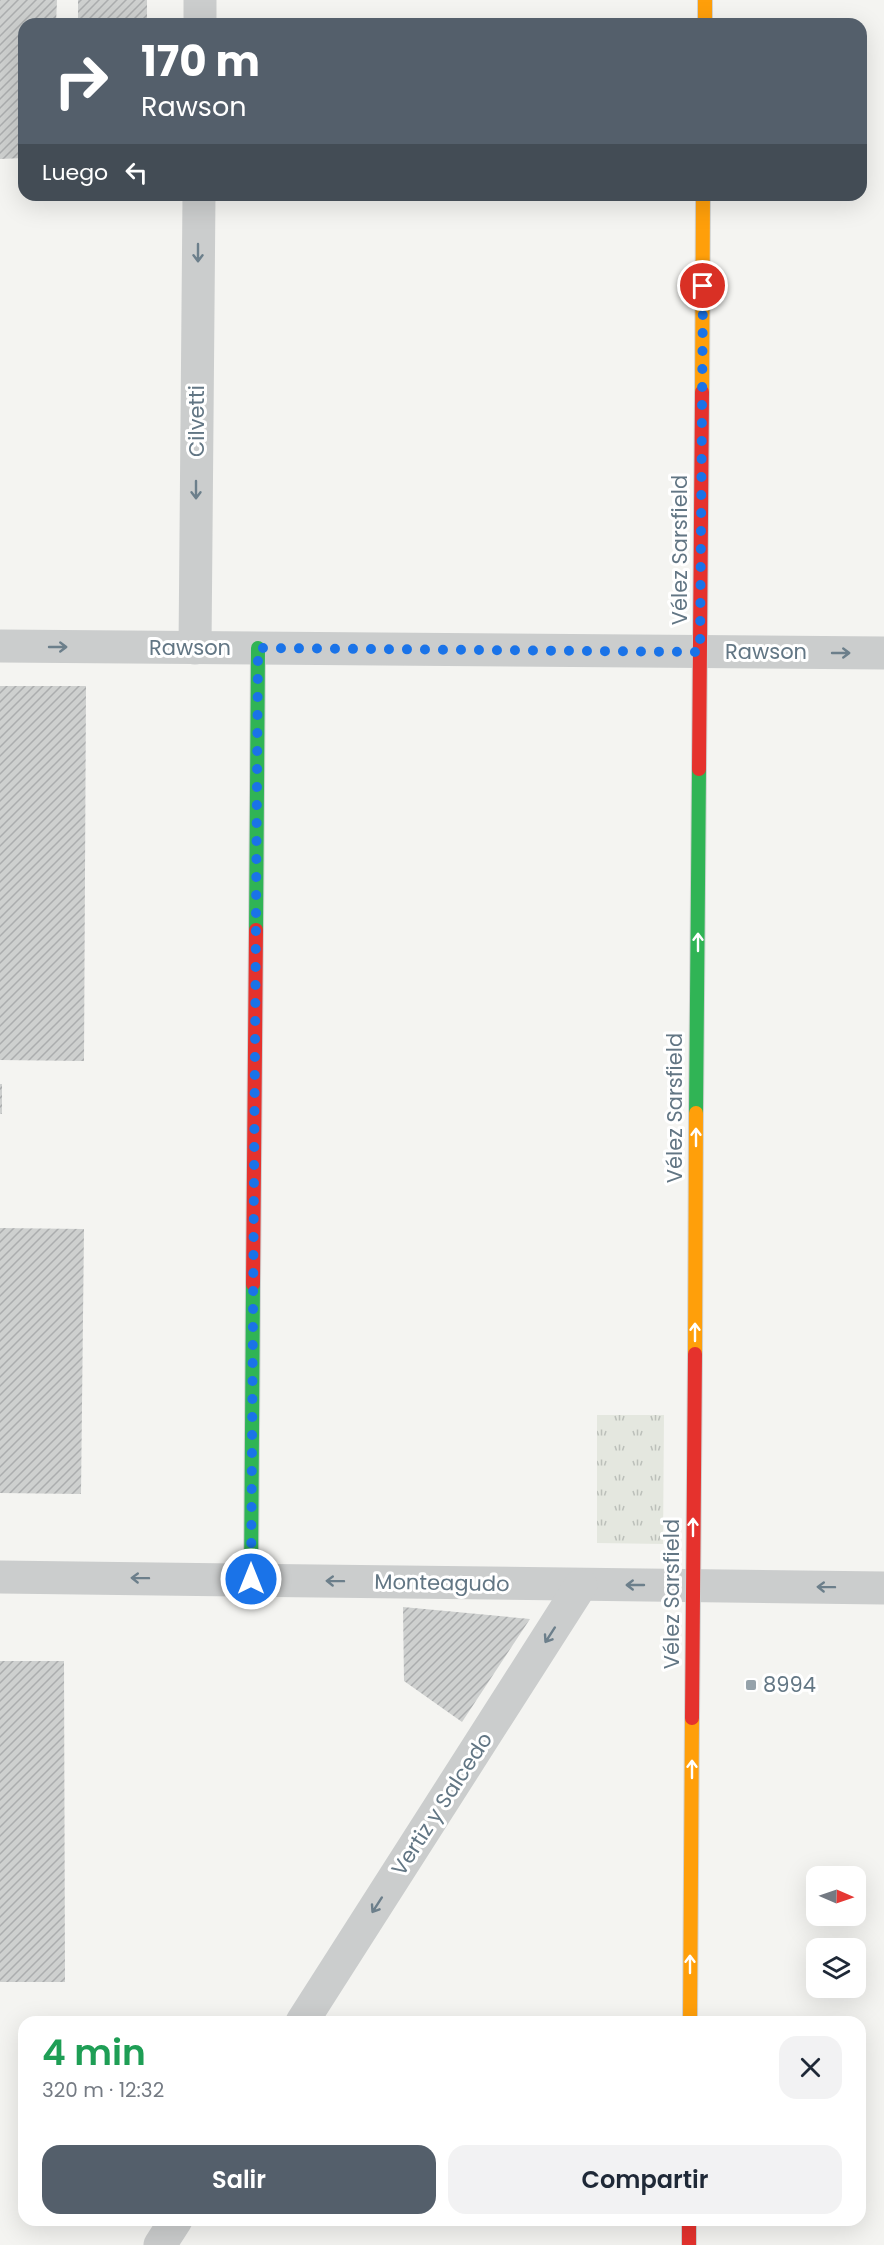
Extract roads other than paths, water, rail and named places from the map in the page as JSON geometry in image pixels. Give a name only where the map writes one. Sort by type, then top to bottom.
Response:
[{"type":"main road","points":[[705,0],[705,18]]},
{"type":"main road","name":"Vélez Sarsfield","points":[[690,2016],[703,201]]},
{"type":"main road","points":[[251,1579],[258,648]]},
{"type":"main road","points":[[688,2245],[689,2226]]},
{"type":"street","points":[[200,0],[200,18]]},
{"type":"street","name":"Cilvetti","points":[[195,648],[199,201]]},
{"type":"street","name":"Rawson","points":[[0,646],[884,653]]},
{"type":"street","name":"Monteagudo","points":[[0,1577],[884,1588]]},
{"type":"street","name":"Vertiz y Salcedo","points":[[306,2016],[581,1585]]},
{"type":"street","points":[[160,2245],[172,2226]]},
{"type":"place","name":"8994","points":[[751,1685]]}]
